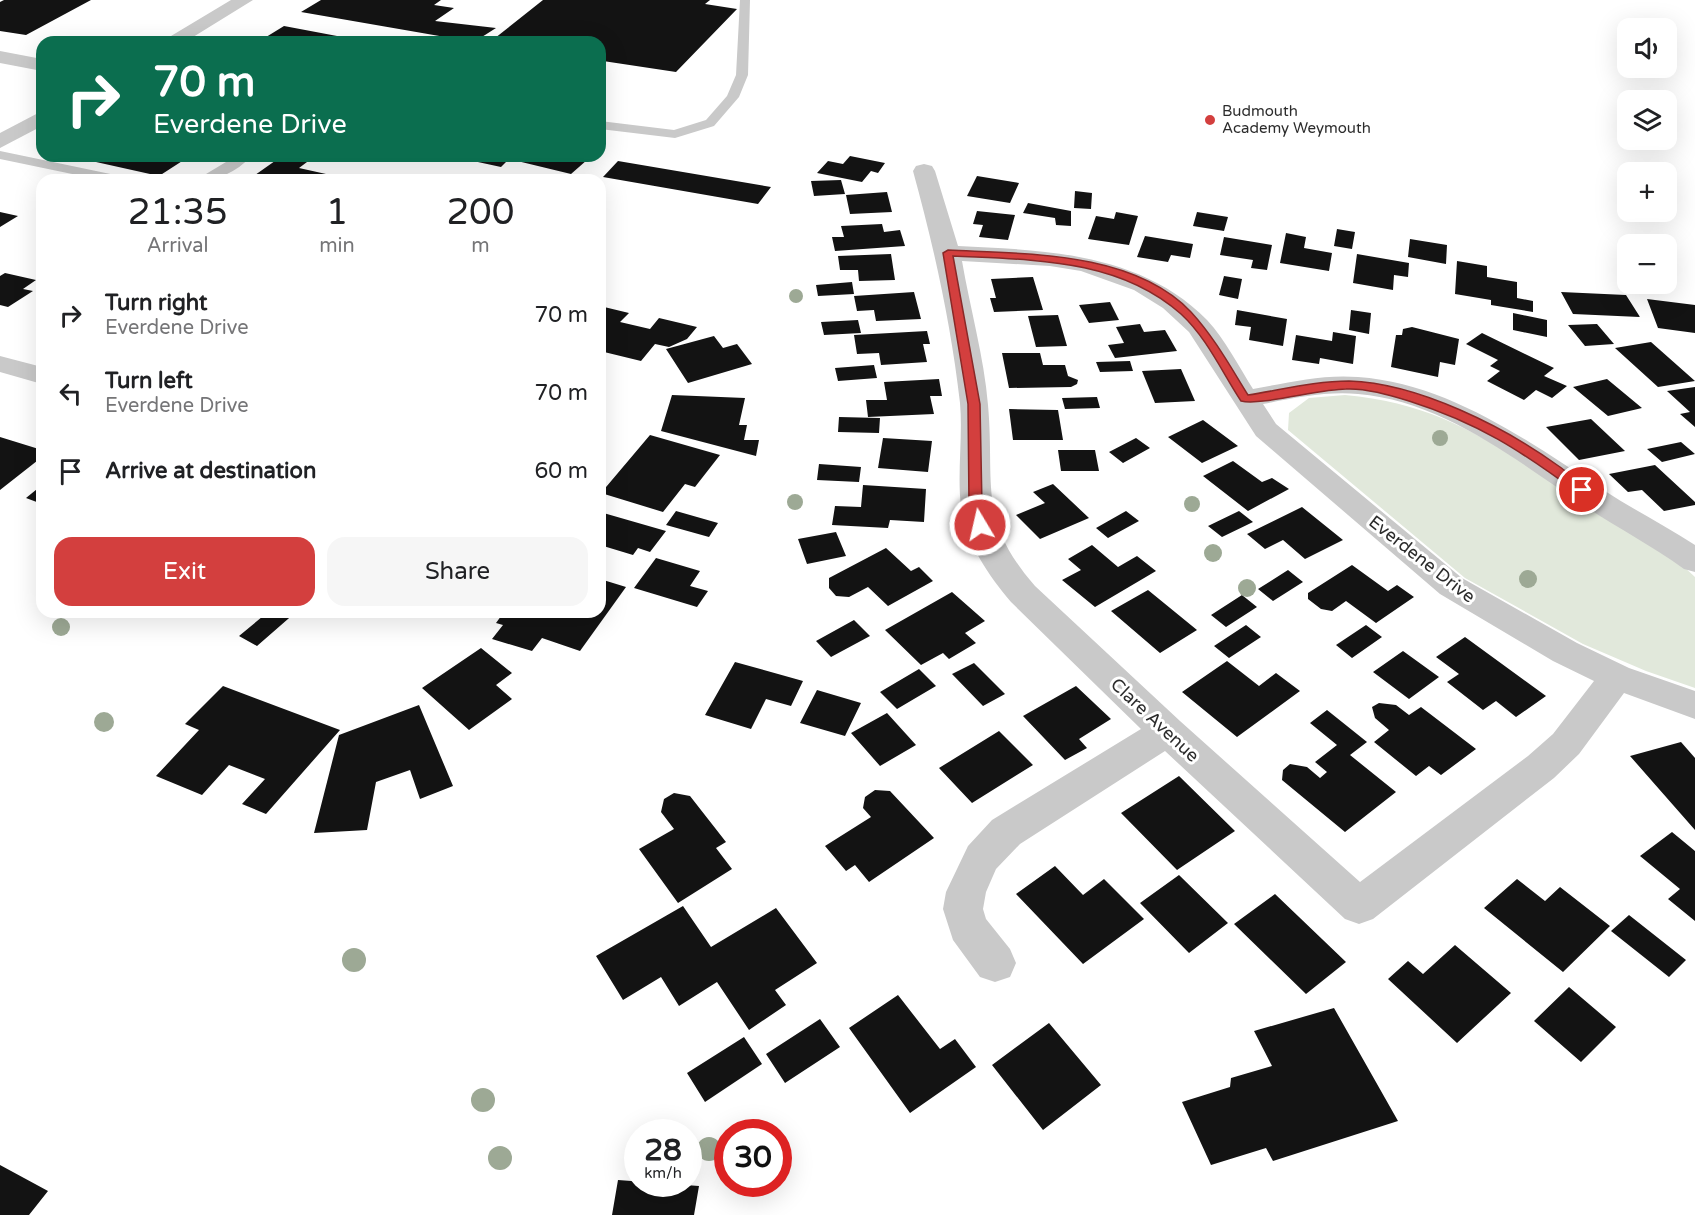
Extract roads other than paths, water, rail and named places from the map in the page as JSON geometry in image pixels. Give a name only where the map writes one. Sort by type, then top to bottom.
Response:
[{"type":"street","points":[[181,36],[244,0]]},
{"type":"street","points":[[0,57],[36,64]]},
{"type":"street","points":[[0,142],[36,121]]},
{"type":"street","name":"Clare Avenue","points":[[924,171],[948,253],[974,404],[976,506],[980,525],[1004,572],[1023,594],[1167,731],[1359,906],[1541,767],[1566,744],[1617,677]]},
{"type":"street","name":"Everdene Drive","points":[[948,253],[1074,261],[1136,280],[1170,300],[1199,327],[1266,430],[1451,586],[1516,625],[1617,677],[1695,705]]},
{"type":"street","points":[[0,364],[36,374]]},
{"type":"street","points":[[1245,399],[1316,387],[1351,385],[1395,393],[1444,408],[1514,441],[1593,498],[1656,534],[1695,561]]},
{"type":"street","points":[[994,963],[967,927],[963,909],[966,892],[982,858],[1006,832],[1167,731]]},
{"type":"lane","points":[[606,126],[675,134],[710,123],[734,97],[742,75],[745,0]]},
{"type":"lane","points":[[0,155],[91,174]]},
{"type":"lane","points":[[219,174],[236,162]]},
{"type":"place","name":"Budmouth Academy Weymouth","points":[[1210,120]]}]
